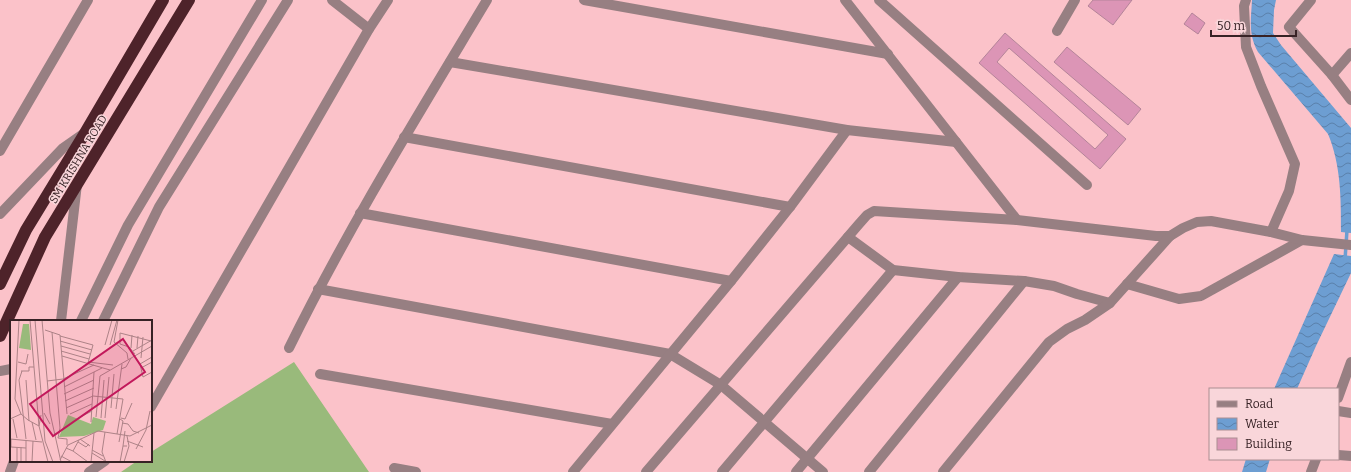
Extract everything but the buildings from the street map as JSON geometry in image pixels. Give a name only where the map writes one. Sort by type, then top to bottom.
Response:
[{"type":"highway","name":"SM KRISHNA ROAD","points":[[0,284],[26,230],[163,0]]},
{"type":"highway","name":"SM KRISHNA ROAD","points":[[0,336],[45,237],[189,0]]},
{"type":"street","points":[[0,151],[88,0]]},
{"type":"street","points":[[81,320],[128,225],[262,0]]},
{"type":"street","points":[[104,320],[159,207],[288,0]]},
{"type":"street","points":[[332,0],[369,29]]},
{"type":"street","points":[[152,405],[369,29],[388,0]]},
{"type":"street","points":[[289,348],[318,289],[360,213],[487,0]]},
{"type":"street","points":[[584,0],[888,54]]},
{"type":"street","points":[[845,0],[1017,220]]},
{"type":"street","points":[[878,0],[1087,185]]},
{"type":"street","points":[[1057,31],[1075,0]]},
{"type":"street","points":[[1246,0],[1244,6],[1246,48],[1295,164],[1289,191],[1271,232]]},
{"type":"street","points":[[1311,0],[1289,27],[1332,75],[1351,100]]},
{"type":"street","points":[[1332,75],[1351,53]]},
{"type":"street","points":[[450,62],[847,130],[956,142]]},
{"type":"street","points":[[573,472],[730,281],[790,206],[847,130]]},
{"type":"street","points":[[0,214],[63,148],[85,133]]},
{"type":"street","points":[[404,138],[790,206]]},
{"type":"street","points":[[61,320],[77,184]]},
{"type":"street","points":[[646,472],[859,224],[867,215],[874,211],[1017,220],[1156,236],[1170,236]]},
{"type":"street","points":[[360,213],[730,281]]},
{"type":"street","points":[[943,472],[1049,342],[1067,329],[1085,320],[1110,302],[1170,236],[1183,228],[1197,222],[1211,221],[1271,232],[1302,240],[1351,245]]},
{"type":"street","points":[[848,237],[893,270],[958,277],[1024,280],[1054,286],[1077,294],[1110,302]]},
{"type":"street","points":[[1127,284],[1179,299],[1201,296],[1302,240]]},
{"type":"street","points":[[722,472],[893,270]]},
{"type":"street","points":[[796,472],[958,277]]},
{"type":"street","points":[[869,472],[1024,280]]},
{"type":"street","points":[[318,289],[670,354],[721,385],[823,472]]},
{"type":"street","points":[[1339,395],[1351,362]]},
{"type":"street","points":[[0,371],[10,369]]},
{"type":"street","points":[[320,374],[612,424]]},
{"type":"street","points":[[1339,411],[1351,412]]},
{"type":"street","points":[[1339,455],[1351,456]]},
{"type":"street","points":[[1311,472],[1316,460]]},
{"type":"street","points":[[10,472],[14,462]]},
{"type":"street","points":[[89,472],[104,462]]},
{"type":"street","points":[[394,468],[416,472]]},
{"type":"green space","points":[[294,362],[369,472],[121,472],[136,462],[152,462],[152,451]]},
{"type":"water","points":[[1252,0],[1276,0],[1273,33],[1281,45],[1351,128],[1351,233],[1341,232],[1338,170],[1336,158],[1328,134],[1258,52],[1251,33]]},
{"type":"water","points":[[1334,254],[1351,256],[1351,273],[1297,388],[1274,388]]},
{"type":"water","points":[[1246,460],[1270,460],[1266,472],[1242,472]]},
{"type":"waterway","points":[[1345,260],[1347,230]]}]
